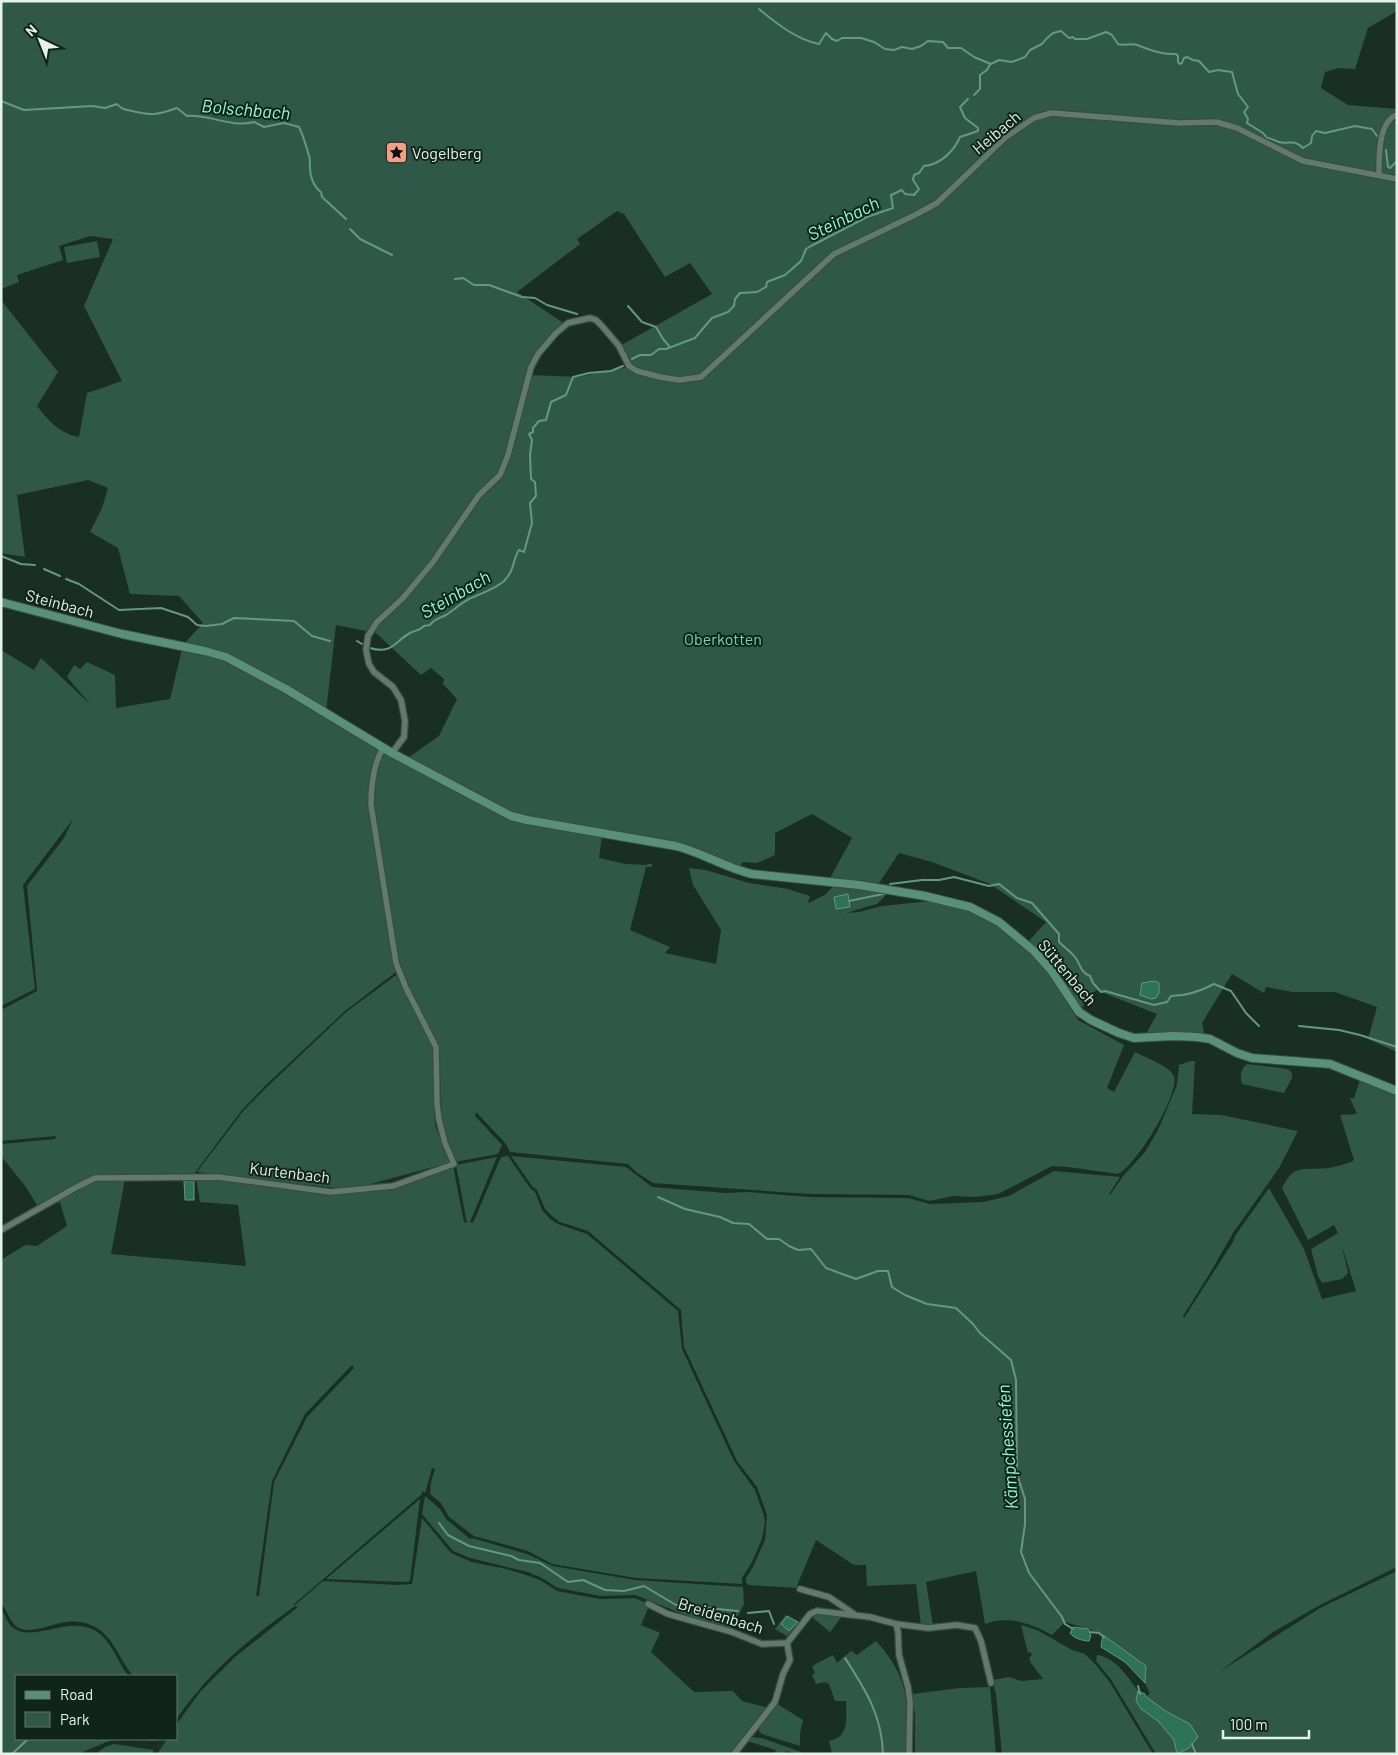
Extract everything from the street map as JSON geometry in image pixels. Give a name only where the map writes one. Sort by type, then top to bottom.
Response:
[{"type":"street","name":"Heibach","points":[[392,753],[404,737],[403,707],[396,690],[374,672],[369,664],[366,650],[368,636],[377,622],[403,598],[424,574],[446,545],[476,499],[502,472],[525,388],[535,360],[561,326],[572,321],[590,318],[596,320],[619,346],[629,366],[637,371],[679,380],[701,377],[834,254],[916,216],[937,203],[1006,137],[1034,118],[1051,113],[1179,124],[1216,122],[1237,128],[1303,161],[1397,179]]},
{"type":"street","points":[[1379,175],[1378,150],[1389,120],[1397,115]]},
{"type":"street","name":"Steinbach","points":[[1,602],[114,632],[198,649],[226,657],[294,693],[383,748],[511,816],[682,847],[710,857],[737,870]]},
{"type":"street","name":"Kurtenbach","points":[[1,1230],[95,1178],[218,1177],[331,1192],[393,1186],[454,1164],[445,1143],[439,1120],[436,1047],[406,988],[396,963],[371,804],[372,780],[383,748]]},
{"type":"street","name":"Süttenbach","points":[[737,870],[760,875],[859,885],[955,903],[981,911],[1009,930],[1043,961],[1077,1010],[1091,1020],[1119,1033],[1134,1038],[1197,1037],[1216,1042],[1252,1058],[1330,1064],[1397,1091]]},
{"type":"street","points":[[800,1589],[829,1597],[855,1614]]},
{"type":"street","name":"Breidenbach","points":[[648,1604],[668,1614],[732,1632],[762,1644],[787,1642]]},
{"type":"street","points":[[734,1754],[775,1702],[783,1674],[790,1660],[787,1642],[810,1614],[817,1611],[855,1614],[896,1624],[928,1628],[957,1625],[975,1628],[981,1642],[991,1683]]},
{"type":"street","points":[[896,1624],[899,1655],[910,1702],[910,1754]]},
{"type":"green space","name":"Oberkotten","points":[[1,1],[1397,1],[1397,11],[1368,28],[1355,69],[1338,68],[1325,72],[1321,88],[1348,105],[1397,109],[1397,1052],[1368,1039],[1377,1007],[1335,992],[1293,992],[1266,987],[1264,993],[1232,974],[1202,1023],[1205,1037],[1145,1036],[1157,1014],[1096,990],[1079,1011],[1027,943],[1046,922],[990,884],[932,862],[899,853],[877,886],[829,880],[852,838],[812,814],[775,833],[775,855],[757,863],[743,862],[738,869],[687,848],[519,817],[442,781],[452,790],[511,821],[602,836],[599,858],[626,864],[652,864],[652,867],[646,867],[630,930],[670,947],[665,953],[716,964],[721,930],[693,885],[689,868],[706,870],[749,883],[788,889],[810,896],[808,903],[825,895],[834,885],[888,893],[877,904],[846,913],[882,906],[931,901],[980,915],[1001,928],[1034,957],[1046,970],[1078,1020],[1124,1045],[1107,1088],[1114,1092],[1135,1052],[1172,1072],[1174,1085],[1164,1113],[1135,1158],[1118,1174],[1052,1166],[998,1194],[975,1197],[953,1196],[929,1201],[909,1195],[810,1194],[653,1183],[636,1172],[628,1164],[510,1152],[506,1144],[476,1112],[475,1116],[502,1145],[498,1154],[455,1162],[447,1142],[442,1121],[439,1051],[435,1037],[404,979],[398,962],[389,913],[396,972],[345,1011],[265,1086],[242,1110],[194,1174],[175,1177],[95,1176],[38,1207],[26,1187],[1,1156],[1,1144],[55,1139],[56,1136],[1,1141],[1,1010],[37,991],[27,886],[64,838],[73,819],[23,885],[35,989],[1,1006],[1,650],[34,670],[41,658],[91,705],[67,677],[74,665],[80,669],[87,662],[115,675],[116,708],[170,699],[183,645],[203,623],[179,596],[130,594],[118,548],[90,532],[102,508],[108,488],[88,480],[17,495],[25,557],[1,553],[1,300],[58,372],[37,406],[60,430],[79,437],[87,393],[122,381],[84,306],[113,239],[90,236],[59,246],[63,260],[17,275],[19,282],[1,289]],"holes":[[[617,211],[624,214],[665,277],[690,263],[712,294],[618,347],[628,367],[578,377],[530,375],[538,357],[565,324],[517,292],[580,244],[577,239]],[[336,625],[376,633],[421,675],[431,668],[444,679],[443,684],[457,699],[439,736],[405,760],[341,727],[282,692],[276,683],[326,712]]]},
{"type":"green space","points":[[97,241],[100,257],[67,263],[64,247]]},
{"type":"green space","points":[[396,975],[400,978],[433,1048],[436,1073],[435,1125],[442,1144],[452,1162],[367,1185],[336,1188],[197,1172],[244,1110],[267,1087],[345,1013]]},
{"type":"green space","points":[[1195,1061],[1192,1114],[1221,1115],[1298,1131],[1279,1168],[1233,1233],[1183,1316],[1184,1318],[1235,1236],[1269,1188],[1304,1249],[1322,1299],[1356,1291],[1342,1246],[1348,1273],[1342,1279],[1322,1283],[1318,1276],[1311,1249],[1338,1233],[1334,1225],[1308,1240],[1282,1188],[1291,1174],[1301,1169],[1331,1168],[1354,1160],[1340,1115],[1357,1114],[1350,1098],[1354,1098],[1360,1080],[1397,1095],[1397,1567],[1320,1605],[1273,1632],[1219,1672],[1320,1608],[1397,1571],[1397,1754],[1178,1754],[1193,1745],[1190,1724],[1167,1712],[1145,1696],[1150,1694],[1145,1683],[1146,1666],[1100,1633],[1065,1622],[1052,1635],[1037,1627],[1020,1622],[1002,1620],[985,1624],[976,1571],[926,1582],[933,1626],[921,1626],[916,1584],[867,1586],[866,1565],[854,1565],[816,1540],[796,1588],[749,1585],[746,1583],[746,1578],[765,1540],[767,1515],[757,1487],[737,1461],[684,1347],[681,1310],[588,1231],[560,1222],[553,1217],[545,1209],[537,1190],[532,1186],[511,1156],[626,1167],[652,1187],[726,1193],[747,1192],[810,1197],[908,1198],[930,1204],[983,1202],[1009,1196],[1054,1171],[1120,1177],[1110,1195],[1124,1175],[1145,1152],[1158,1130],[1177,1085],[1179,1065]]},
{"type":"green space","points":[[1247,1064],[1288,1069],[1292,1073],[1292,1078],[1284,1093],[1242,1084],[1241,1073]]},
{"type":"green space","points":[[508,1156],[530,1188],[535,1192],[542,1210],[550,1219],[558,1224],[587,1234],[678,1311],[682,1349],[734,1461],[755,1490],[764,1516],[765,1522],[762,1539],[752,1562],[742,1578],[742,1584],[636,1578],[552,1564],[528,1551],[474,1536],[449,1517],[441,1503],[430,1494],[435,1469],[432,1468],[425,1493],[422,1491],[422,1494],[293,1605],[323,1581],[397,1585],[412,1584],[422,1518],[451,1553],[472,1562],[526,1575],[540,1580],[557,1591],[600,1599],[634,1598],[671,1612],[649,1606],[641,1625],[660,1633],[651,1652],[694,1692],[733,1691],[742,1701],[769,1708],[730,1754],[157,1754],[166,1740],[178,1740],[178,1722],[200,1692],[235,1657],[298,1607],[295,1606],[278,1618],[230,1657],[201,1687],[178,1717],[178,1675],[132,1675],[113,1644],[97,1628],[84,1623],[69,1622],[29,1630],[17,1627],[13,1623],[1,1603],[1,1260],[25,1245],[37,1246],[67,1226],[60,1202],[40,1209],[97,1179],[125,1179],[111,1254],[246,1266],[238,1205],[200,1202],[196,1177],[332,1195],[385,1189],[453,1166],[464,1222],[467,1223],[456,1165],[497,1157],[470,1222],[473,1223],[501,1157]],"holes":[[[352,1365],[354,1368],[307,1417],[274,1482],[259,1596],[256,1596],[272,1481],[305,1414]]]},
{"type":"green space","points":[[425,1496],[440,1509],[446,1519],[470,1539],[527,1554],[553,1566],[635,1580],[743,1587],[744,1604],[731,1630],[688,1616],[635,1595],[601,1596],[558,1588],[528,1572],[470,1558],[453,1551],[422,1514]]},
{"type":"green space","points":[[420,1499],[410,1581],[326,1579]]},
{"type":"green space","points":[[1,1609],[11,1626],[19,1631],[28,1633],[72,1626],[83,1626],[94,1630],[110,1645],[128,1675],[15,1675],[15,1740],[114,1740],[78,1754],[1,1754]]},
{"type":"green space","points":[[814,1614],[843,1615],[830,1632],[811,1616]]},
{"type":"green space","points":[[786,1615],[799,1622],[787,1636],[775,1629]]},
{"type":"green space","points":[[1021,1625],[1037,1630],[1072,1650],[1085,1654],[1109,1681],[1153,1754],[1002,1754],[996,1694],[992,1680],[1009,1677],[1021,1681],[1043,1679],[1031,1663],[1029,1658],[1032,1655],[1030,1652],[1028,1653]]},
{"type":"green space","points":[[876,1641],[895,1668],[905,1693],[908,1721],[907,1754],[832,1754],[829,1741],[836,1739],[844,1731],[846,1701],[835,1701],[829,1684],[825,1682],[816,1684],[812,1675],[815,1673],[812,1666],[833,1655],[837,1663],[851,1651],[857,1655]]},
{"type":"green space","points":[[1097,1655],[1110,1660],[1125,1674],[1138,1691],[1136,1701],[1141,1709],[1158,1721],[1174,1740],[1177,1754],[1156,1754],[1112,1681],[1096,1661]]},
{"type":"green space","points":[[990,1687],[996,1754],[915,1754],[915,1715],[912,1694],[960,1688]]},
{"type":"green space","points":[[776,1703],[803,1720],[800,1746],[762,1734],[759,1731],[760,1724]]},
{"type":"green space","points":[[751,1737],[762,1738],[801,1752],[800,1754],[786,1751],[784,1754],[774,1754],[776,1750],[747,1741]]},
{"type":"green space","points":[[114,1744],[154,1750],[151,1754],[95,1754],[105,1747]]},
{"type":"shaded area","points":[[848,894],[850,907],[836,909],[834,897]]},
{"type":"shaded area","points":[[1155,981],[1159,983],[1159,993],[1156,998],[1151,999],[1140,995],[1142,983]]},
{"type":"shaded area","points":[[184,1181],[194,1181],[194,1200],[185,1200]]},
{"type":"shaded area","points":[[787,1616],[798,1622],[789,1631],[781,1624]]},
{"type":"shaded area","points":[[1073,1627],[1088,1629],[1091,1635],[1089,1641],[1078,1639],[1071,1635]]},
{"type":"shaded area","points":[[1103,1635],[1146,1666],[1145,1683],[1125,1662],[1101,1647]]},
{"type":"shaded area","points":[[1138,1691],[1145,1694],[1145,1696],[1167,1712],[1190,1724],[1198,1737],[1189,1748],[1177,1754],[1174,1740],[1158,1721],[1141,1709],[1136,1701]]},
{"type":"waterway","name":"Heibach","points":[[759,9],[795,35],[819,44],[826,33],[837,41],[842,38],[861,38],[874,42],[885,49],[894,50],[902,47],[912,49],[928,41],[943,42],[948,48],[961,48],[974,57],[991,64],[999,60],[1012,62],[1025,57],[1030,50],[1042,44],[1053,33],[1061,31],[1069,38],[1087,39],[1106,32],[1112,35],[1118,44],[1135,44],[1161,53],[1176,54],[1180,64],[1187,57],[1199,61],[1209,72],[1218,70],[1232,72],[1238,94],[1248,107],[1244,112],[1248,119],[1247,123],[1263,133],[1267,138],[1277,142],[1296,143],[1303,148],[1311,143],[1312,136],[1316,131],[1325,133],[1355,126],[1372,129],[1377,136]]},
{"type":"waterway","name":"Steinbach","points":[[974,95],[980,89],[980,75],[987,70],[990,64]]},
{"type":"waterway","name":"Steinbach","points":[[632,359],[640,355],[651,355],[659,349],[666,349],[695,338],[712,318],[728,312],[734,306],[735,299],[740,293],[757,292],[766,287],[767,282],[785,275],[801,261],[806,249],[867,217],[893,208],[891,195],[902,190],[905,194],[914,195],[919,189],[913,180],[914,175],[919,173],[924,166],[936,163],[946,156],[960,137],[978,131],[978,128],[965,118],[960,107],[968,99]]},
{"type":"waterway","name":"Bolschbach","points":[[1,101],[24,110],[92,106],[105,108],[117,104],[126,110],[150,114],[177,108],[187,116],[237,123],[254,122],[264,127],[284,123],[299,127],[310,158],[311,175],[314,185],[321,192],[322,197],[346,219]]},
{"type":"waterway","name":"Heibach","points":[[1386,150],[1388,167],[1390,168],[1397,161]]},
{"type":"waterway","name":"Bolschbach","points":[[350,229],[360,239],[392,255]]},
{"type":"waterway","name":"Bolschbach","points":[[455,279],[463,278],[474,285],[489,285],[522,297],[535,298],[547,305],[577,314]]},
{"type":"waterway","name":"Bolschbach","points":[[628,306],[642,322],[656,327],[669,346]]},
{"type":"waterway","name":"Steinbach","points":[[370,648],[383,650],[393,646],[410,633],[430,625],[466,601],[504,581],[512,569],[519,550],[524,552],[532,523],[530,503],[536,496],[535,482],[531,479],[530,455],[532,440],[529,434],[533,432],[533,428],[539,421],[546,420],[551,402],[566,395],[573,377],[611,371],[623,366]]},
{"type":"waterway","name":"Steinbach","points":[[1,556],[21,564],[35,565]]},
{"type":"waterway","name":"Steinbach","points":[[44,569],[60,576]]},
{"type":"waterway","name":"Steinbach","points":[[66,579],[79,584],[119,610],[161,608],[188,617],[197,625],[206,626],[222,624],[234,618],[294,621],[312,636],[330,641]]},
{"type":"waterway","name":"Steinbach","points":[[357,641],[362,644]]},
{"type":"waterway","points":[[890,884],[954,877],[989,886],[999,884],[1017,898],[1032,903],[1059,934],[1059,942],[1075,957],[1082,970],[1090,976],[1101,992],[1105,991],[1154,1005],[1167,1002],[1171,996],[1193,993],[1214,984],[1231,991],[1246,1013],[1259,1026]]},
{"type":"waterway","points":[[849,901],[883,894]]},
{"type":"waterway","points":[[1299,1026],[1339,1030],[1397,1047]]},
{"type":"waterway","name":"Kämpchessiefen","points":[[658,1197],[685,1209],[720,1217],[733,1223],[749,1224],[767,1239],[779,1239],[798,1250],[811,1249],[826,1268],[856,1279],[878,1271],[888,1271],[892,1287],[905,1295],[927,1304],[956,1308],[980,1333],[1011,1360],[1016,1380],[1017,1474],[1025,1499],[1025,1524],[1021,1552],[1029,1573],[1062,1617],[1065,1624],[1073,1629]]},
{"type":"waterway","points":[[439,1523],[448,1535],[469,1546],[511,1556],[519,1560],[540,1563],[568,1582],[583,1580],[605,1590],[624,1591],[644,1586],[676,1605],[738,1611]]},
{"type":"waterway","points":[[748,1613],[769,1611],[774,1624]]},
{"type":"waterway","name":"Kämpchessiefen","points":[[1090,1632],[1099,1633],[1104,1637]]},
{"type":"waterway","points":[[845,1658],[866,1692],[876,1715],[883,1754]]},
{"type":"waterway","name":"Kämpchessiefen","points":[[1138,1686],[1140,1694]]},
{"type":"waterway","points":[[12,1754],[27,1740]]},
{"type":"waterway","name":"Kämpchessiefen","points":[[1192,1744],[1196,1754]]},
{"type":"place","name":"Vogelberg","points":[[396,152]]}]
